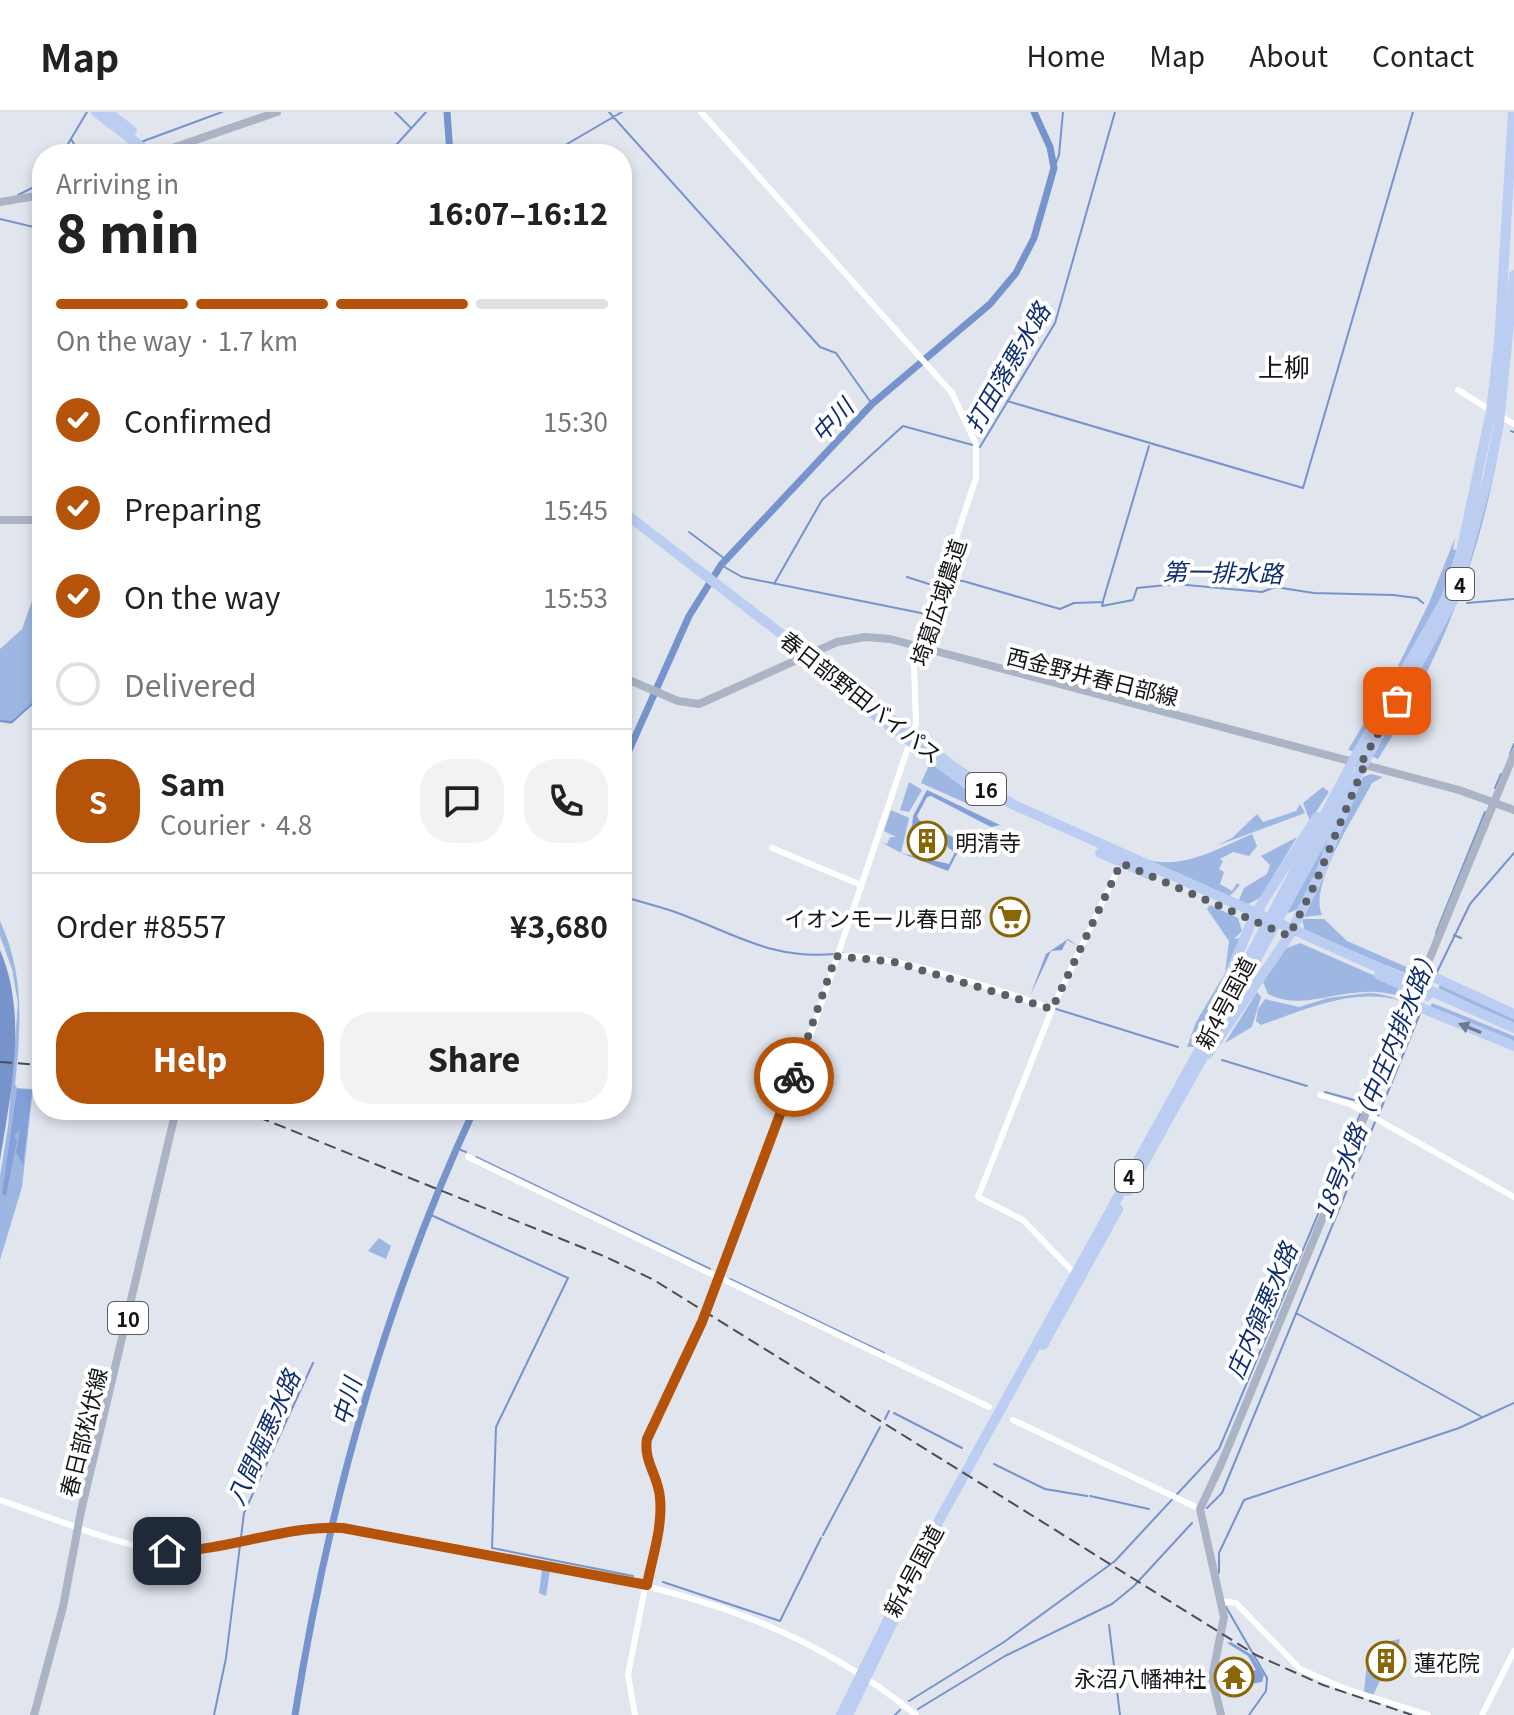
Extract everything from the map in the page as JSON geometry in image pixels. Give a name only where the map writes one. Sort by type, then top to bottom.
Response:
[{"type":"highway","points":[[96,112],[142,144]]},
{"type":"highway","points":[[108,112],[145,144]]},
{"type":"highway","name":"新4号国道","points":[[841,1715],[1183,1078],[1359,765],[1446,598],[1461,552],[1496,414],[1513,112]]},
{"type":"highway","name":"新4号国道","points":[[1359,765],[1443,624],[1458,588],[1488,478],[1514,275]]},
{"type":"highway","name":"春日部野田バイパス","points":[[632,519],[694,571]]},
{"type":"highway","name":"春日部野田バイパス","points":[[632,526],[910,738],[1014,805],[1123,859],[1514,1031]]},
{"type":"highway","points":[[1173,1111],[1290,933],[1359,765]]},
{"type":"highway","name":"4","points":[[1254,917],[1359,765]]},
{"type":"highway","points":[[1183,1078],[1254,917]]},
{"type":"highway","name":"新4号国道","points":[[1077,1276],[1173,1111],[1264,937]]},
{"type":"highway","points":[[1432,976],[1514,1014]]},
{"type":"highway","points":[[1420,1007],[1514,1046]]},
{"type":"highway","name":"新4号国道","points":[[848,1715],[862,1675]]},
{"type":"main road","points":[[186,144],[277,112]]},
{"type":"main road","points":[[2,202],[32,197]]},
{"type":"main road","points":[[0,520],[32,520]]},
{"type":"main road","name":"西金野井春日部線","points":[[632,681],[689,704],[712,701],[837,642],[865,637],[920,647],[1494,802],[1514,810]]},
{"type":"main road","points":[[1221,1715],[1212,1678],[1224,1629],[1200,1509],[1363,1112],[1420,1007],[1514,754]]},
{"type":"main road","name":"春日部松伏線","points":[[34,1715],[63,1607],[78,1526],[174,1120]]},
{"type":"street","name":"埼葛広域農道","points":[[635,1715],[628,1675],[661,1505],[658,1486],[647,1459],[647,1439],[702,1322],[861,885],[910,738],[917,707],[913,672],[920,647],[976,478],[976,444],[952,393],[701,112]]},
{"type":"street","points":[[1458,390],[1514,424]]},
{"type":"street","points":[[772,848],[861,885]]},
{"type":"street","points":[[1077,1276],[1023,1220],[978,1197],[1052,1009],[1123,859]]},
{"type":"street","points":[[836,956],[894,962],[1052,1009]]},
{"type":"street","points":[[1320,1095],[1363,1112],[1514,1197]]},
{"type":"street","points":[[468,1157],[989,1407]]},
{"type":"street","points":[[1013,1420],[1200,1509]]},
{"type":"street","points":[[0,1500],[138,1545],[167,1551],[319,1527],[387,1535],[647,1585],[721,1605],[762,1621],[862,1675],[916,1715]]},
{"type":"street","points":[[1220,1601],[1236,1603],[1300,1669],[1343,1688],[1428,1715]]},
{"type":"street","points":[[1482,1715],[1514,1651]]},
{"type":"shaded area","points":[[1499,448],[1480,530],[1454,610],[1420,686],[1378,759],[1372,756],[1455,603]]},
{"type":"shaded area","points":[[1455,538],[1453,549],[1458,551],[1444,596],[1401,667],[1398,666],[1429,603]]},
{"type":"shaded area","points":[[32,601],[32,705],[11,724],[0,722],[0,649],[22,629]]},
{"type":"shaded area","points":[[1397,668],[1400,672],[1353,751],[1348,750]]},
{"type":"shaded area","points":[[930,763],[968,790],[966,803],[921,783]]},
{"type":"shaded area","points":[[1371,774],[1383,777],[1372,783],[1336,849],[1322,886],[1322,915],[1303,917],[1363,777]]},
{"type":"shaded area","points":[[909,782],[922,790],[909,812],[900,810]]},
{"type":"shaded area","points":[[1323,787],[1329,792],[1310,821],[1303,803]]},
{"type":"shaded area","points":[[927,790],[1000,825],[991,827],[931,796],[927,797],[917,816],[919,820],[963,842],[948,871],[901,853],[949,864],[955,852],[948,848],[946,837],[912,826],[913,816]]},
{"type":"shaded area","points":[[1300,804],[1305,813],[1216,846],[1232,838],[1257,814],[1263,822],[1296,811]]},
{"type":"shaded area","points":[[891,810],[909,818],[901,853],[881,842],[887,844],[890,837],[896,837],[884,831]]},
{"type":"shaded area","points":[[1333,823],[1322,860],[1299,909],[1285,914]]},
{"type":"shaded area","points":[[911,826],[923,827],[919,844],[925,846],[922,854],[907,847]]},
{"type":"shaded area","points":[[1252,834],[1257,846],[1249,856],[1233,852],[1220,859],[1223,861],[1219,869],[1224,872],[1220,884],[1232,891],[1237,883],[1240,885],[1228,898],[1148,860],[1175,862],[1188,859]]},
{"type":"shaded area","points":[[1297,837],[1260,898],[1248,904],[1238,902],[1244,888],[1267,874],[1270,865],[1261,856]]},
{"type":"shaded area","points":[[1210,905],[1238,918],[1242,931],[1234,939],[1241,938],[1201,1035],[1194,1047],[1187,1047],[1196,1022],[1225,973],[1229,941],[1207,909]]},
{"type":"shaded area","points":[[1302,919],[1324,919],[1347,941],[1411,969],[1412,976],[1305,932]]},
{"type":"shaded area","points":[[0,921],[14,961],[19,1001],[15,1084],[17,1088],[32,1089],[32,1098],[22,1187],[0,1260],[0,1176],[8,1127],[18,1003],[12,969],[0,936]]},
{"type":"shaded area","points":[[1068,939],[1077,945],[1067,940],[1062,950],[1051,951],[1030,996],[1046,954]]},
{"type":"shaded area","points":[[1300,943],[1400,987],[1399,990],[1405,992],[1402,997],[1365,992],[1298,1001],[1268,994],[1263,982],[1284,949]]},
{"type":"shaded area","points":[[0,950],[13,1001],[15,1054],[0,1160]]},
{"type":"shaded area","points":[[1440,985],[1514,1015],[1514,1024],[1438,988]]},
{"type":"shaded area","points":[[1257,992],[1261,997],[1252,1027],[1225,1043]]},
{"type":"shaded area","points":[[1367,993],[1402,1001],[1384,997],[1348,998],[1261,1025],[1256,1021],[1258,1009],[1265,999],[1299,1007],[1328,998]]},
{"type":"shaded area","points":[[1432,1003],[1514,1036],[1514,1044],[1430,1007]]},
{"type":"shaded area","points":[[17,1089],[32,1090],[23,1165],[16,1152],[20,1130],[14,1136],[17,1140],[6,1196],[2,1194]]},
{"type":"shaded area","points":[[379,1238],[391,1246],[386,1259],[368,1251]]},
{"type":"shaded area","points":[[542,1569],[550,1570],[546,1596],[539,1593]]},
{"type":"shaded area","points":[[1400,1639],[1397,1655],[1379,1653],[1375,1678],[1380,1681],[1373,1695],[1364,1692],[1368,1653],[1373,1653],[1375,1644]]},
{"type":"shaded area","points":[[1231,1642],[1252,1655],[1264,1675],[1262,1682],[1224,1689],[1238,1679],[1238,1674],[1226,1676],[1226,1672],[1235,1669],[1241,1674],[1256,1670],[1248,1656],[1227,1643]]},
{"type":"waterway","points":[[68,144],[87,112]]},
{"type":"waterway","points":[[141,142],[222,112]]},
{"type":"waterway","points":[[395,112],[410,127]]},
{"type":"waterway","points":[[397,144],[426,112]]},
{"type":"waterway","points":[[447,112],[449,144]]},
{"type":"waterway","points":[[609,112],[820,347],[836,353],[872,404]]},
{"type":"waterway","points":[[567,144],[622,112]]},
{"type":"waterway","name":"中川","points":[[632,744],[689,616],[721,565],[872,404],[990,304],[1016,273],[1034,238],[1054,168],[1050,147],[1034,112]]},
{"type":"waterway","points":[[1054,168],[1059,155],[1063,112]]},
{"type":"waterway","name":"打田落悪水路","points":[[774,584],[822,500],[903,426],[980,447],[1055,323],[1115,112]]},
{"type":"waterway","points":[[1007,401],[1303,488],[1413,112]]},
{"type":"waterway","points":[[71,139],[74,144]]},
{"type":"waterway","points":[[18,195],[32,188]]},
{"type":"waterway","points":[[0,219],[32,227]]},
{"type":"waterway","points":[[1103,601],[1149,446]]},
{"type":"waterway","points":[[689,532],[725,559]]},
{"type":"waterway","name":"第一排水路","points":[[721,565],[742,577],[926,614],[936,586]]},
{"type":"waterway","points":[[907,577],[935,586]]},
{"type":"waterway","name":"第一排水路","points":[[945,580],[963,581],[1060,609],[1074,603],[1103,602],[1102,606],[1133,600],[1137,588],[1176,584],[1262,592],[1275,587],[1314,593],[1393,595],[1417,598],[1423,603]]},
{"type":"waterway","name":"第一排水路","points":[[1467,603],[1514,599]]},
{"type":"waterway","points":[[0,721],[12,722],[32,704]]},
{"type":"waterway","name":"庄内領悪水路","points":[[1510,754],[1514,744]]},
{"type":"waterway","name":"庄内領悪水路","points":[[1495,788],[1501,774]]},
{"type":"waterway","name":"庄内領悪水路","points":[[1436,933],[1485,812]]},
{"type":"waterway","name":"18号水路（中庄内排水路）","points":[[1437,972],[1470,904],[1514,853]]},
{"type":"waterway","points":[[632,899],[771,949],[812,955],[835,954]]},
{"type":"waterway","points":[[1454,935],[1461,938]]},
{"type":"waterway","points":[[841,953],[894,959]]},
{"type":"waterway","points":[[1053,1008],[1178,1047]]},
{"type":"waterway","name":"18号水路（中庄内排水路）","points":[[1378,1116],[1421,1011]]},
{"type":"waterway","name":"庄内領悪水路","points":[[909,1701],[1004,1642],[1115,1561],[1219,1449],[1400,1020]]},
{"type":"waterway","points":[[1222,1060],[1307,1086]]},
{"type":"waterway","points":[[1325,1092],[1354,1100]]},
{"type":"waterway","name":"中川","points":[[295,1715],[324,1560],[364,1406],[413,1256],[470,1120]]},
{"type":"waterway","name":"18号水路（中庄内排水路）","points":[[1207,1508],[1222,1493],[1375,1122]]},
{"type":"waterway","name":"中川","points":[[456,1148],[466,1152]]},
{"type":"waterway","points":[[476,1157],[710,1269]]},
{"type":"waterway","points":[[429,1214],[568,1278],[496,1427],[492,1548],[633,1576]]},
{"type":"waterway","points":[[730,1279],[884,1353]]},
{"type":"waterway","points":[[1296,1313],[1482,1417]]},
{"type":"waterway","name":"八間堀悪水路","points":[[214,1715],[226,1658],[244,1513],[313,1363]]},
{"type":"waterway","points":[[1219,1573],[1219,1553],[1244,1500],[1459,1428],[1514,1403]]},
{"type":"waterway","points":[[885,1419],[889,1411]]},
{"type":"waterway","points":[[894,1413],[962,1448]]},
{"type":"waterway","points":[[823,1535],[880,1427]]},
{"type":"waterway","points":[[994,1464],[1045,1489],[1087,1496]]},
{"type":"waterway","points":[[1090,1496],[1149,1509]]},
{"type":"waterway","name":"18号水路（中庄内排水路）","points":[[918,1709],[1005,1656],[1112,1604],[1134,1586],[1192,1523]]},
{"type":"waterway","points":[[663,1582],[780,1621],[821,1538]]},
{"type":"waterway","points":[[1226,1607],[1267,1678],[1266,1691],[1249,1715]]},
{"type":"waterway","points":[[1109,1625],[1120,1715]]},
{"type":"waterway","name":"庄内領悪水路","points":[[895,1715],[900,1710]]},
{"type":"railway","points":[[0,1062],[32,1064]]},
{"type":"railway","points":[[266,1120],[606,1257],[654,1280],[1256,1655],[1323,1685],[1412,1715]]},
{"type":"way so far","points":[[794,1077],[836,956],[853,955],[894,962],[1052,1009],[1121,863],[1289,936],[1315,884],[1364,766],[1360,765],[1397,701]]},
{"type":"place","name":"明清寺","points":[[927,841]]},
{"type":"place","name":"イオンモール春日部","points":[[1010,917]]},
{"type":"place","name":"蓮花院","points":[[1386,1661]]},
{"type":"place","name":"永沼八幡神社","points":[[1234,1677]]},
{"type":"district","name":"上柳","points":[[1284,365]]},
{"type":"route","points":[[167,1551],[187,1550],[294,1529],[343,1528],[497,1554],[647,1585],[661,1505],[658,1486],[647,1459],[647,1439],[702,1322],[794,1077]]}]
